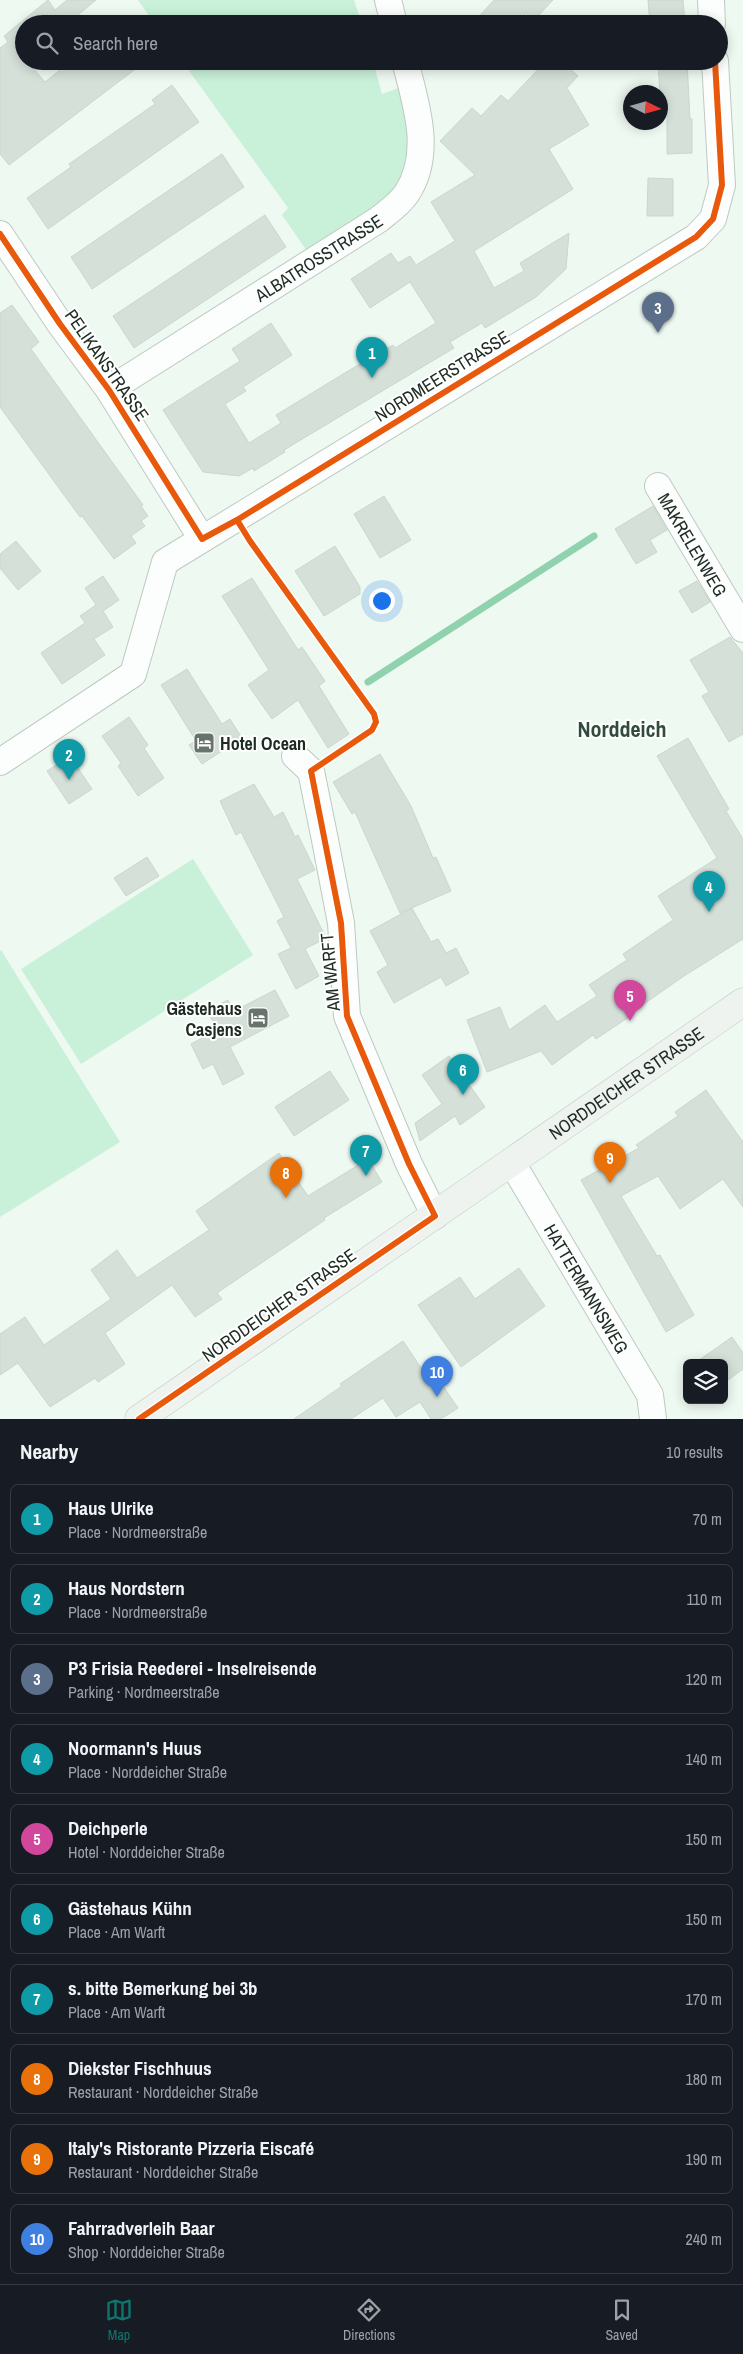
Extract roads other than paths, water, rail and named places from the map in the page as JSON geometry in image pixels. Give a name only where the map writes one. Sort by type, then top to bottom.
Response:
[{"type":"street","points":[[388,0],[392,15]]},
{"type":"street","points":[[711,0],[712,15]]},
{"type":"street","name":"ALBATROSSTRASSE","points":[[109,390],[378,220],[406,195],[419,171],[420,146],[418,109],[407,70]]},
{"type":"street","name":"NORDMEERSTRASSE","points":[[0,762],[133,674],[165,562],[696,238],[713,219],[722,186],[715,70]]},
{"type":"street","name":"PELIKANSTRASSE","points":[[0,234],[60,324],[109,390],[202,539]]},
{"type":"street","name":"MAKRELENWEG","points":[[658,486],[743,629]]},
{"type":"street","name":"AM WARFT","points":[[295,756],[311,771],[326,840],[341,923],[347,1016],[409,1164],[435,1216]]},
{"type":"street","name":"NORDDEICHER STRASSE","points":[[139,1419],[743,1002]]},
{"type":"street","name":"HATTERMANNSWEG","points":[[512,1163],[650,1395],[653,1419]]},
{"type":"waterway","points":[[368,682],[594,536]]},
{"type":"place","name":"P3 Frisia Reederei - Inselreisende","points":[[658,333]]},
{"type":"place","name":"Haus Ulrike","points":[[372,378]]},
{"type":"place","name":"Hotel Ocean","points":[[204,743]]},
{"type":"place","name":"Haus Nordstern","points":[[69,780]]},
{"type":"place","name":"Noormann's Huus","points":[[709,912]]},
{"type":"place","name":"Gästehaus Casjens","points":[[258,1018]]},
{"type":"place","name":"Deichperle","points":[[630,1021]]},
{"type":"place","name":"Gästehaus Kühn","points":[[463,1095]]},
{"type":"place","name":"s. bitte Bemerkung bei 3b","points":[[366,1176]]},
{"type":"place","name":"Italy's Ristorante Pizzeria Eiscafé","points":[[610,1183]]},
{"type":"place","name":"Diekster Fischhuus","points":[[286,1198]]},
{"type":"place","name":"Fahrradverleih Baar","points":[[437,1397]]},
{"type":"district","name":"Norddeich","points":[[622,729]]}]
